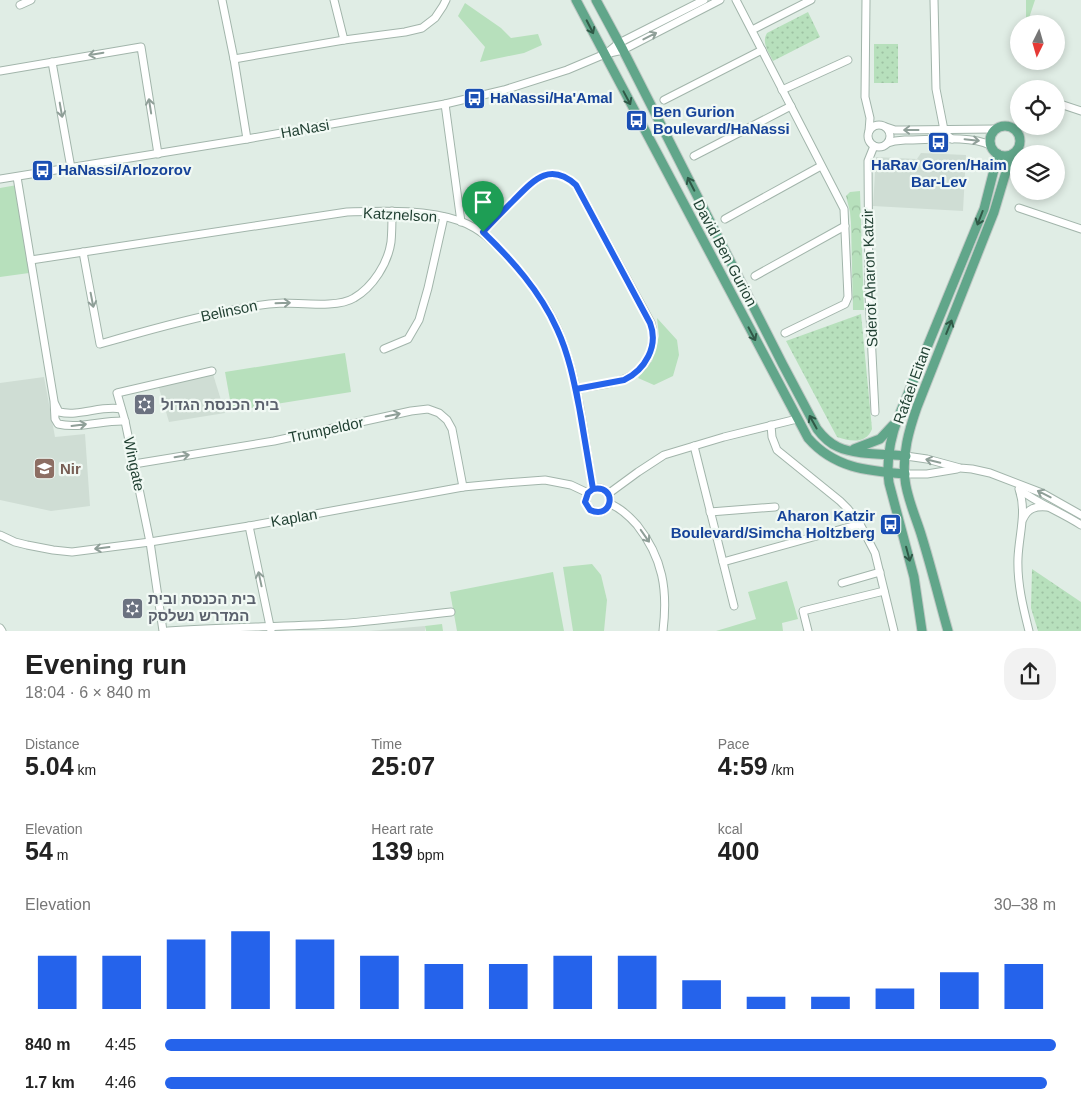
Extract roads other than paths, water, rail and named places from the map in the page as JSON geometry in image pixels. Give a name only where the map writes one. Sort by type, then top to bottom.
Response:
[{"type":"main road","name":"David Ben Gurion","points":[[576,0],[808,438],[815,446],[839,462],[870,471],[904,474]]},
{"type":"main road","name":"David Ben Gurion","points":[[596,0],[817,429],[823,437],[839,448],[850,451],[906,456]]},
{"type":"main road","points":[[1010,155],[1006,156],[994,152],[990,145],[990,138],[995,129],[1002,125],[1010,126],[1018,132],[1021,140],[1020,145]]},
{"type":"main road","name":"Rafael Eitan","points":[[922,631],[914,577],[890,490],[888,473],[889,454],[898,418],[984,209],[998,154]]},
{"type":"main road","name":"Rafael Eitan","points":[[948,631],[906,486],[904,474],[908,436],[917,407],[994,212],[1010,158]]},
{"type":"main road","points":[[850,451],[880,439],[898,418]]},
{"type":"street","points":[[20,6],[31,0]]},
{"type":"street","points":[[222,0],[248,139]]},
{"type":"street","points":[[334,0],[344,40]]},
{"type":"street","points":[[234,59],[422,28],[435,18],[446,0]]},
{"type":"street","points":[[621,47],[704,0]]},
{"type":"street","points":[[621,47],[720,0]]},
{"type":"street","points":[[736,0],[844,209],[848,298],[845,304],[785,333]]},
{"type":"street","points":[[752,30],[810,0]]},
{"type":"street","points":[[866,0],[865,97],[870,118],[868,138],[872,144],[882,147],[894,141],[952,139],[983,142],[990,145]]},
{"type":"street","points":[[934,0],[935,82],[944,130],[952,139]]},
{"type":"street","points":[[0,71],[141,47],[158,154]]},
{"type":"street","name":"HaNasi","points":[[0,180],[445,104],[504,90],[567,70],[621,47]]},
{"type":"street","points":[[664,100],[762,50]]},
{"type":"street","points":[[782,90],[848,60]]},
{"type":"street","points":[[52,62],[71,168]]},
{"type":"street","points":[[445,104],[461,222]]},
{"type":"street","points":[[694,156],[790,106]]},
{"type":"street","points":[[1065,106],[1081,111]]},
{"type":"street","points":[[868,109],[874,118],[890,133],[888,143]]},
{"type":"street","points":[[869,131],[875,126],[896,130],[995,129]]},
{"type":"street","name":"Sderot Aharon Katzir","points":[[874,146],[868,161],[869,295],[875,412]]},
{"type":"street","points":[[725,219],[822,166]]},
{"type":"street","points":[[483,232],[534,180],[548,174],[557,174],[576,185],[650,323],[653,341],[645,363],[630,377],[616,382],[576,389]]},
{"type":"street","points":[[17,177],[54,401],[55,419],[58,424],[67,426],[113,420],[125,421]]},
{"type":"street","points":[[1019,208],[1081,229]]},
{"type":"street","name":"Katznelson","points":[[31,260],[347,212],[392,211],[444,217],[461,222],[483,232],[517,267],[539,296],[557,328],[569,360],[576,389],[590,491]]},
{"type":"street","name":"Belinson","points":[[83,252],[100,344],[185,320],[260,304],[330,304],[353,299],[375,279],[383,264],[390,243],[392,211]]},
{"type":"street","points":[[384,349],[408,339],[419,320],[444,217]]},
{"type":"street","points":[[755,276],[845,226]]},
{"type":"street","points":[[121,410],[117,393],[212,371]]},
{"type":"street","points":[[54,401],[59,412],[65,413],[115,408],[121,410]]},
{"type":"street","name":"Trumpeldor","points":[[134,464],[274,441],[428,409],[439,413],[447,420],[452,429],[463,487]]},
{"type":"street","name":"Wingate","points":[[121,410],[125,421],[150,542],[163,631]]},
{"type":"street","points":[[608,494],[661,456],[798,419]]},
{"type":"street","points":[[771,426],[772,438],[777,450],[840,501],[860,524],[876,553],[894,631]]},
{"type":"street","points":[[694,446],[734,606]]},
{"type":"street","points":[[906,456],[927,459],[960,468],[981,470],[1042,493],[1081,515]]},
{"type":"street","points":[[904,474],[927,474],[960,468]]},
{"type":"street","points":[[1004,478],[1027,495],[1070,517],[1081,525]]},
{"type":"street","name":"Kaplan","points":[[0,535],[27,545],[72,552],[249,526],[463,487],[545,480],[590,491]]},
{"type":"street","points":[[600,488],[608,494],[610,504],[605,510],[598,513],[586,506],[585,499],[590,491],[600,488]]},
{"type":"street","points":[[1019,489],[1023,505],[1018,578],[1029,631]]},
{"type":"street","points":[[610,504],[629,516],[652,547],[664,585],[666,608],[664,631]]},
{"type":"street","points":[[710,512],[775,507]]},
{"type":"street","points":[[1022,522],[1032,508],[1050,507]]},
{"type":"street","points":[[723,562],[860,524]]},
{"type":"street","points":[[249,526],[271,629]]},
{"type":"street","points":[[842,583],[880,572]]},
{"type":"street","points":[[808,631],[803,611],[884,591]]},
{"type":"street","points":[[168,631],[271,629],[451,612]]},
{"type":"place","name":"HaNassi/Ha'Amal","points":[[474,98]]},
{"type":"place","name":"Ben Gurion Boulevard/HaNassi","points":[[637,121]]},
{"type":"place","name":"HaRav Goren/Haim Bar-Lev","points":[[939,142]]},
{"type":"place","name":"HaNassi/Arlozorov","points":[[42,170]]},
{"type":"place","name":"בית הכנסת הגדול","points":[[145,405]]},
{"type":"place","name":"Nir","points":[[44,469]]},
{"type":"place","name":"Aharon Katzir Boulevard/Simcha Holtzberg","points":[[891,525]]},
{"type":"place","name":"בית הכנסת ובית המדרש נשלסק","points":[[132,608]]}]
